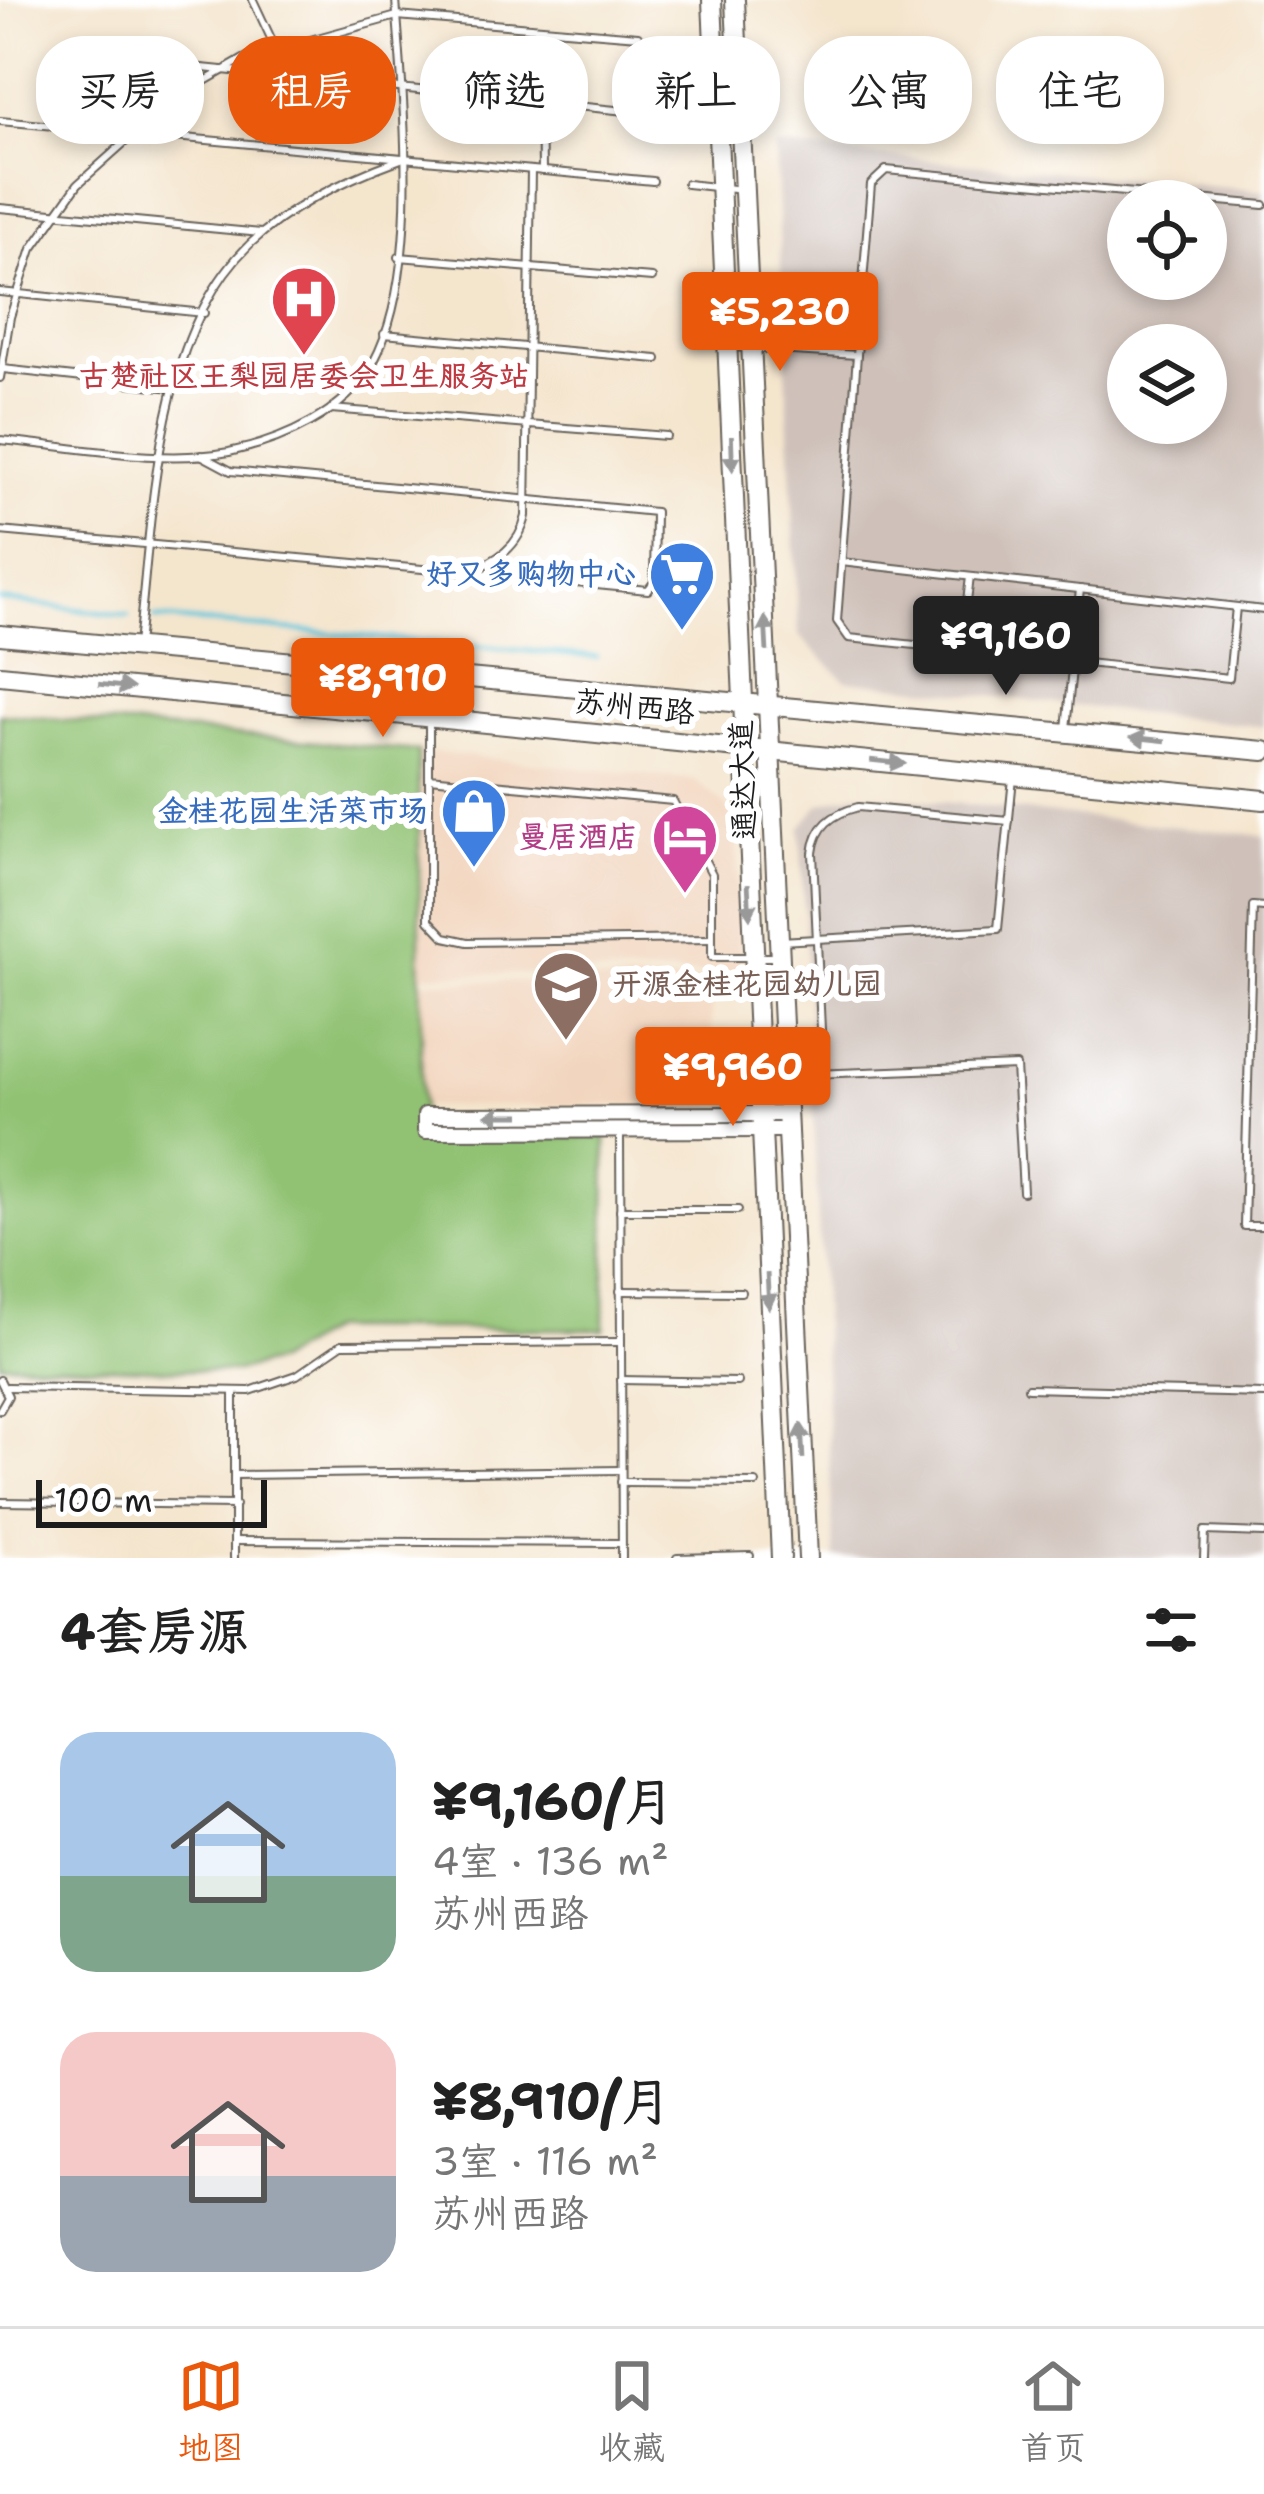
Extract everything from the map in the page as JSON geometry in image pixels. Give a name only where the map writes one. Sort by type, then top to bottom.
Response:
[{"type":"main road","name":"通达大道","points":[[712,0],[741,747],[781,1558]]},
{"type":"main road","name":"通达大道","points":[[735,0],[808,1558]]},
{"type":"main road","name":"苏州西路","points":[[0,634],[1264,751]]},
{"type":"main road","name":"苏州西路","points":[[0,675],[1264,800]]},
{"type":"street","points":[[556,1122],[425,1130],[425,1115],[556,1122],[612,1125],[788,1122]]},
{"type":"lane","points":[[253,0],[270,36]]},
{"type":"lane","points":[[0,440],[225,453],[285,437],[331,410],[372,366],[396,304],[405,158],[396,0]]},
{"type":"lane","points":[[326,36],[397,16],[627,36]]},
{"type":"lane","points":[[540,28],[540,36]]},
{"type":"lane","points":[[204,68],[420,90]]},
{"type":"lane","points":[[204,83],[228,68]]},
{"type":"lane","points":[[1,120],[36,123]]},
{"type":"lane","points":[[204,139],[653,181]]},
{"type":"lane","points":[[120,144],[32,249],[0,372],[172,388]]},
{"type":"lane","points":[[542,144],[542,171]]},
{"type":"lane","points":[[138,648],[172,388],[204,313],[226,274],[265,234],[344,180],[405,158]]},
{"type":"lane","points":[[467,573],[495,561],[521,537],[526,500],[531,170]]},
{"type":"lane","points":[[1236,607],[1228,677],[961,650],[841,634],[842,562],[871,184],[886,170],[1264,205]]},
{"type":"lane","points":[[687,184],[744,190]]},
{"type":"lane","points":[[0,208],[265,234]]},
{"type":"lane","points":[[399,257],[652,278]]},
{"type":"lane","points":[[0,292],[204,313]]},
{"type":"lane","points":[[384,334],[657,359]]},
{"type":"lane","points":[[727,347],[857,355]]},
{"type":"lane","points":[[331,410],[667,436]]},
{"type":"lane","points":[[0,531],[648,590],[654,582],[656,512],[231,471],[198,453]]},
{"type":"lane","points":[[842,562],[1264,610]]},
{"type":"lane","points":[[961,650],[970,577]]},
{"type":"lane","points":[[1066,731],[1080,590]]},
{"type":"lane","points":[[429,717],[428,920],[445,937],[485,942],[712,939]]},
{"type":"lane","points":[[429,778],[673,801],[710,867],[712,958],[752,957],[815,940],[993,932],[1003,914],[1013,775]]},
{"type":"lane","points":[[823,1074],[814,841],[837,814],[871,807],[1010,821]]},
{"type":"lane","points":[[1264,907],[1253,906],[1244,1226],[1264,1226]]},
{"type":"lane","points":[[786,1075],[1016,1066],[1023,1192]]},
{"type":"lane","points":[[612,1125],[620,1210],[622,1558]]},
{"type":"lane","points":[[620,1210],[738,1210]]},
{"type":"lane","points":[[620,1291],[740,1292]]},
{"type":"lane","points":[[0,1409],[3,1384],[234,1393],[297,1375],[342,1344],[621,1342]]},
{"type":"lane","points":[[621,1380],[738,1382]]},
{"type":"lane","points":[[1028,1388],[1264,1394]]},
{"type":"lane","points":[[234,1393],[234,1558]]},
{"type":"lane","points":[[235,1475],[621,1471]]},
{"type":"lane","points":[[621,1482],[756,1483]]},
{"type":"lane","points":[[0,1502],[235,1505]]},
{"type":"lane","points":[[1204,1558],[1205,1531],[1264,1533]]},
{"type":"lane","points":[[235,1541],[621,1543]]},
{"type":"lane","points":[[677,1558],[750,1556]]},
{"type":"shaded area","points":[[775,146],[1144,180],[1107,180],[1107,300],[1227,300],[1227,188],[1264,191],[1264,727],[845,680],[799,636]]},
{"type":"shaded area","points":[[418,751],[694,780],[727,806],[736,830],[741,973],[420,974]]},
{"type":"shaded area","points":[[858,793],[1264,836],[1264,1558],[834,1558],[800,828],[820,804]]},
{"type":"shaded area","name":"开源金桂花园幼儿园","points":[[711,981],[712,1104],[421,1106],[420,982]]},
{"type":"green space","points":[[0,714],[418,751],[422,1137],[606,1137],[604,1329],[331,1329],[276,1362],[232,1372],[0,1363]]},
{"type":"waterway","points":[[0,600],[129,616]]},
{"type":"waterway","points":[[155,618],[597,657]]},
{"type":"place","name":"古楚社区王梨园居委会卫生服务站","points":[[304,358]]},
{"type":"place","name":"好又多购物中心","points":[[682,633]]},
{"type":"place","name":"金桂花园生活菜市场","points":[[474,870]]},
{"type":"place","name":"曼居酒店","points":[[685,896]]},
{"type":"place","name":"开源金桂花园幼儿园","points":[[566,1043]]}]
